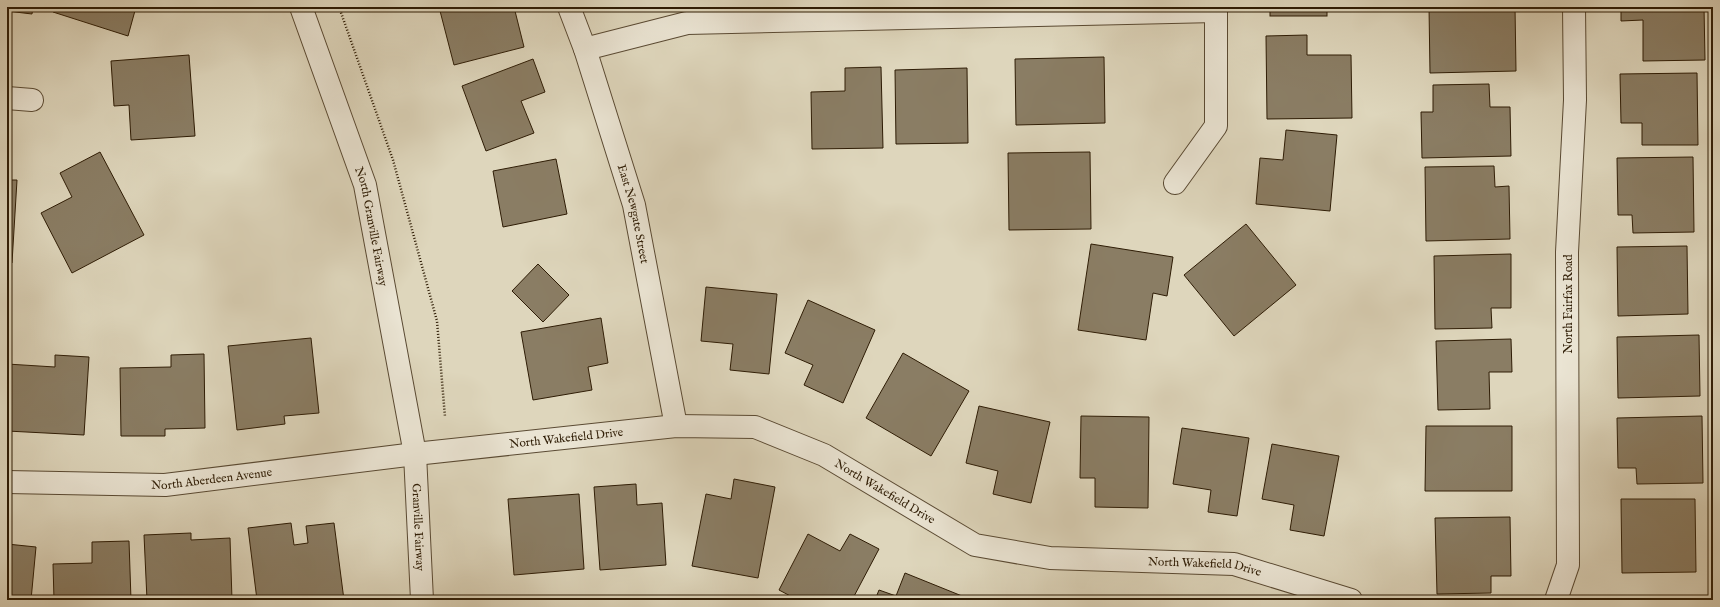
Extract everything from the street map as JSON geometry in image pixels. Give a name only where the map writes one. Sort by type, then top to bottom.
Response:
[{"type":"street","name":"North Granville Fairway","points":[[301,7],[366,185],[415,454]]},
{"type":"street","name":"East Newgate Street","points":[[569,7],[585,49],[634,206],[676,426]]},
{"type":"street","name":"North Fairfax Road","points":[[1556,600],[1568,565],[1568,252],[1575,100],[1574,7]]},
{"type":"street","points":[[585,49],[687,23],[1216,9],[1216,126],[1175,183]]},
{"type":"street","points":[[7,98],[32,100]]},
{"type":"street","name":"North Wakefield Drive","points":[[415,454],[676,426],[755,427],[824,455],[974,545],[1050,558],[1234,564],[1351,600]]},
{"type":"street","name":"North Aberdeen Avenue","points":[[7,482],[165,485],[415,454]]},
{"type":"street","name":"Granville Fairway","points":[[415,454],[422,600]]},
{"type":"path","points":[[339,7],[393,160],[437,321],[444,417]]},
{"type":"building","points":[[7,7],[33,7],[32,14],[7,11]]},
{"type":"building","points":[[54,7],[136,7],[128,36],[53,12]]},
{"type":"building","points":[[439,7],[514,7],[524,47],[454,65]]},
{"type":"building","points":[[1270,7],[1327,7],[1327,16],[1270,16]]},
{"type":"building","points":[[1429,7],[1515,7],[1516,71],[1430,73]]},
{"type":"building","points":[[1621,7],[1704,7],[1705,60],[1643,61],[1643,20],[1621,21]]},
{"type":"building","points":[[1307,35],[1307,55],[1351,55],[1352,118],[1267,119],[1266,36]]},
{"type":"building","points":[[189,55],[195,136],[131,140],[129,105],[114,106],[111,61]]},
{"type":"building","points":[[1104,57],[1105,123],[1016,125],[1015,59]]},
{"type":"building","points":[[533,59],[545,92],[521,101],[534,133],[486,151],[462,86]]},
{"type":"building","points":[[881,67],[883,148],[812,149],[811,92],[845,91],[845,68]]},
{"type":"building","points":[[967,68],[968,143],[896,144],[895,70]]},
{"type":"building","points":[[1697,73],[1698,145],[1642,145],[1642,123],[1621,123],[1620,74]]},
{"type":"building","points":[[1489,84],[1490,107],[1510,107],[1511,156],[1422,158],[1421,112],[1433,112],[1433,85]]},
{"type":"building","points":[[1286,130],[1337,135],[1330,211],[1256,204],[1260,158],[1283,160]]},
{"type":"building","points":[[100,152],[144,235],[72,273],[41,213],[72,197],[60,173]]},
{"type":"building","points":[[1090,152],[1091,229],[1009,230],[1008,153]]},
{"type":"building","points":[[1693,157],[1694,232],[1633,233],[1632,215],[1618,215],[1617,158]]},
{"type":"building","points":[[556,159],[567,214],[503,227],[493,171]]},
{"type":"building","points":[[1494,166],[1495,187],[1509,186],[1510,239],[1426,241],[1425,167]]},
{"type":"building","points":[[7,180],[17,180],[12,263],[7,262]]},
{"type":"building","points":[[1246,224],[1296,285],[1234,336],[1184,275]]},
{"type":"building","points":[[1091,244],[1173,257],[1167,296],[1153,293],[1146,340],[1078,330]]},
{"type":"building","points":[[1687,246],[1688,314],[1618,316],[1617,247]]},
{"type":"building","points":[[1511,254],[1511,308],[1491,308],[1492,328],[1435,329],[1434,256]]},
{"type":"building","points":[[538,264],[569,295],[543,322],[512,291]]},
{"type":"building","points":[[706,287],[777,294],[769,374],[730,370],[733,344],[701,341]]},
{"type":"building","points":[[808,300],[875,330],[843,403],[804,385],[813,365],[785,353]]},
{"type":"building","points":[[601,318],[608,363],[588,367],[592,390],[533,400],[521,332]]},
{"type":"building","points":[[1699,335],[1700,396],[1618,398],[1617,337]]},
{"type":"building","points":[[311,338],[319,413],[284,416],[285,424],[237,430],[228,346]]},
{"type":"building","points":[[1511,339],[1512,372],[1489,372],[1490,409],[1438,410],[1436,341]]},
{"type":"building","points":[[903,353],[969,391],[931,456],[866,418]]},
{"type":"building","points":[[204,354],[205,428],[165,429],[165,436],[121,436],[120,368],[171,367],[171,355]]},
{"type":"building","points":[[55,355],[89,357],[84,435],[7,431],[7,364],[55,367]]},
{"type":"building","points":[[979,406],[1050,422],[1031,503],[993,494],[998,471],[966,463]]},
{"type":"building","points":[[1081,416],[1149,417],[1148,508],[1095,507],[1095,478],[1080,478]]},
{"type":"building","points":[[1702,416],[1703,483],[1637,484],[1636,468],[1618,468],[1617,418]]},
{"type":"building","points":[[1426,426],[1512,426],[1512,491],[1425,491]]},
{"type":"building","points":[[1182,428],[1249,438],[1237,516],[1208,512],[1211,490],[1173,484]]},
{"type":"building","points":[[1272,444],[1339,456],[1324,536],[1290,530],[1294,505],[1262,499]]},
{"type":"building","points":[[734,479],[775,487],[758,578],[692,566],[706,494],[731,499]]},
{"type":"building","points":[[636,484],[637,505],[662,503],[666,565],[600,570],[594,487]]},
{"type":"building","points":[[579,494],[584,569],[514,575],[508,499]]},
{"type":"building","points":[[1621,499],[1695,499],[1696,572],[1622,573]]},
{"type":"building","points":[[1510,517],[1511,576],[1491,576],[1491,593],[1437,594],[1435,518]]},
{"type":"building","points":[[291,523],[294,545],[308,543],[306,526],[334,523],[344,600],[257,600],[248,528]]},
{"type":"building","points":[[191,533],[191,540],[230,538],[232,600],[147,600],[144,535]]},
{"type":"building","points":[[808,534],[840,551],[850,534],[879,549],[852,600],[798,600],[779,590]]},
{"type":"building","points":[[129,541],[131,600],[54,600],[53,564],[92,563],[92,542]]},
{"type":"building","points":[[7,544],[36,547],[31,600],[7,600]]},
{"type":"building","points":[[905,573],[962,596],[961,600],[875,600],[879,590],[896,596]]}]
